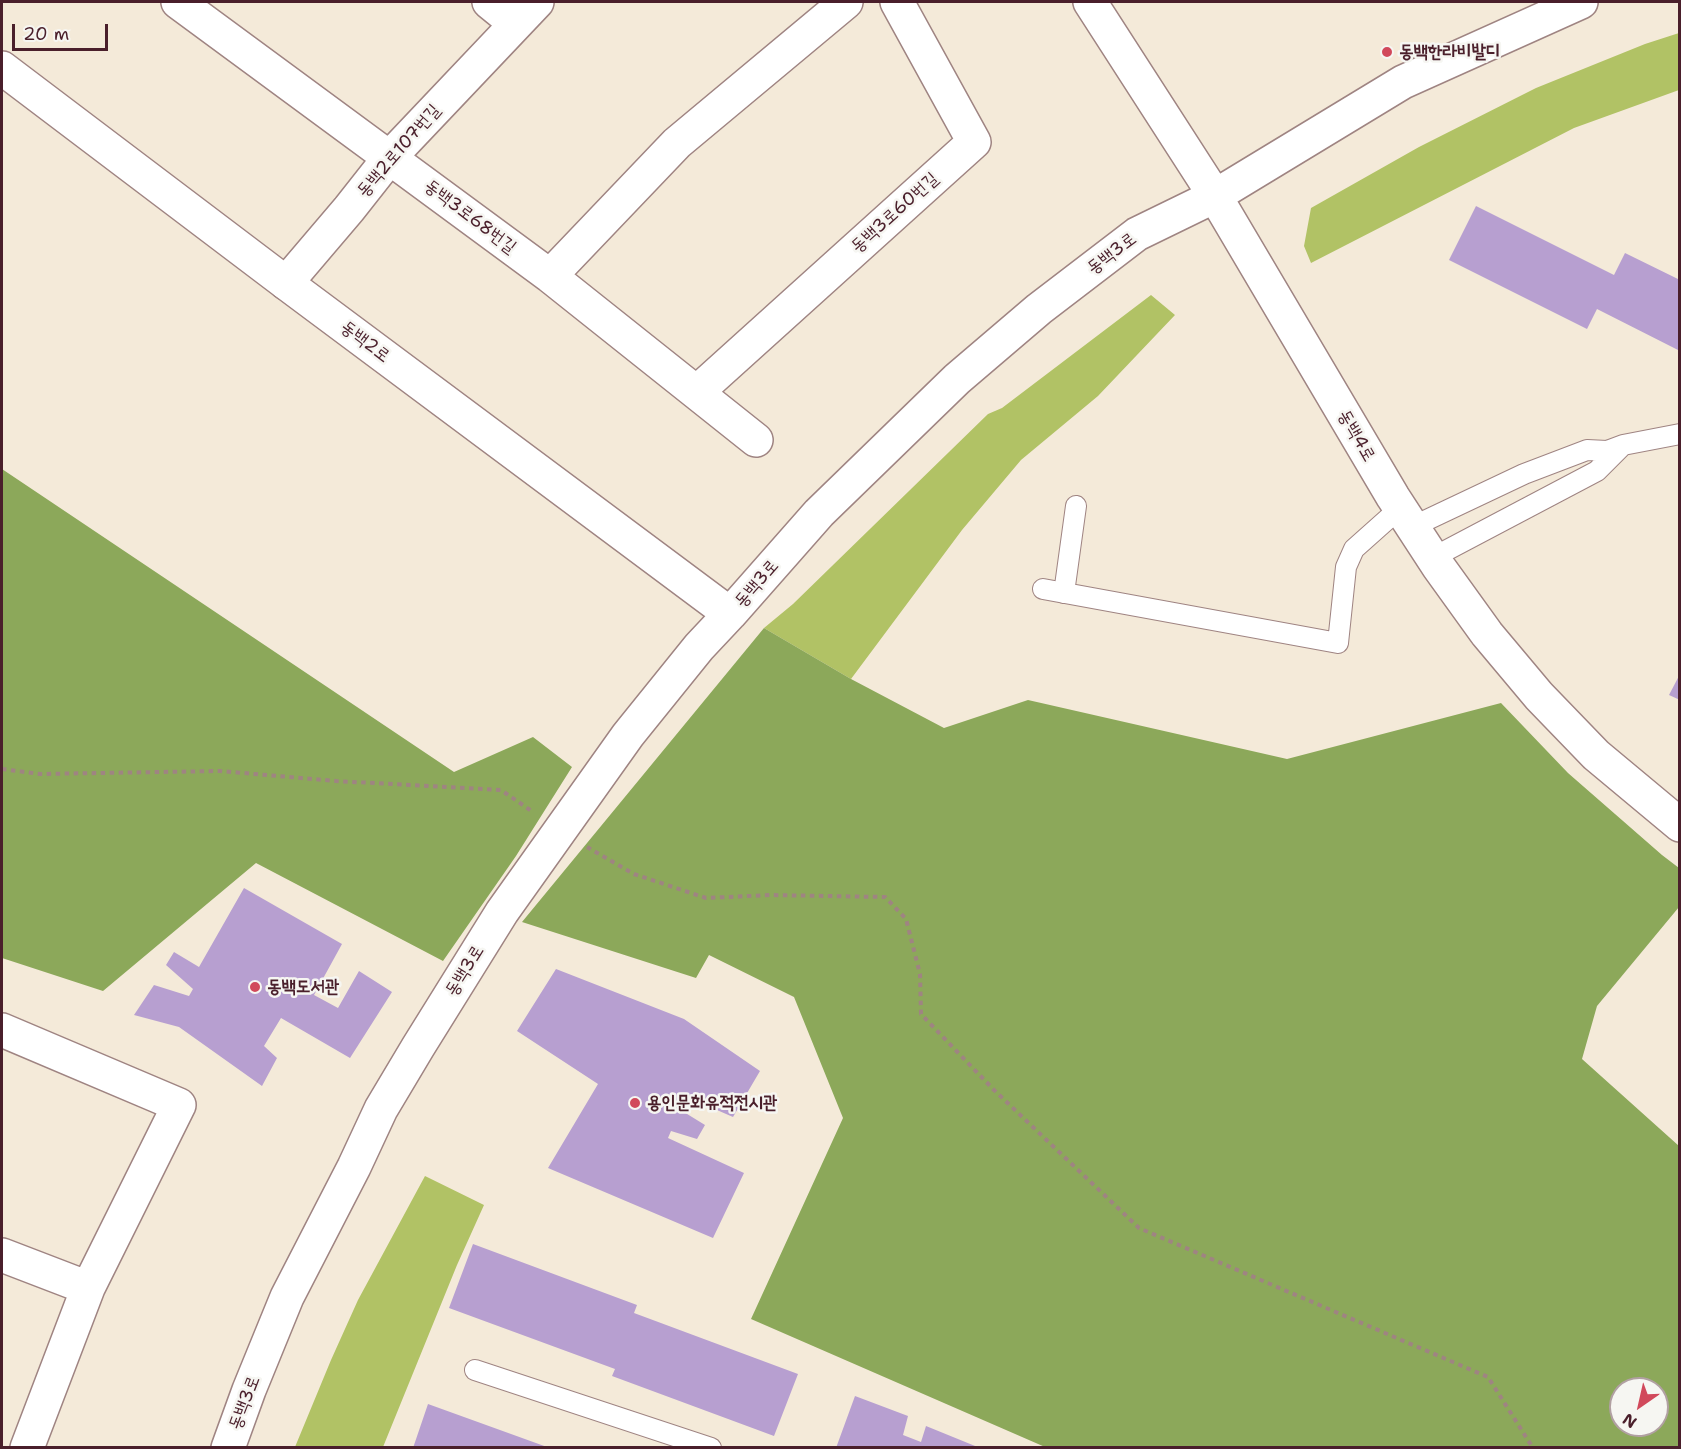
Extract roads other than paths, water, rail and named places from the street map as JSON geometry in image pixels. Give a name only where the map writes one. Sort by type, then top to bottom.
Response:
[{"type":"street","name":"동백3로68번길","points":[[178,2],[549,276],[756,440]]},
{"type":"street","name":"동백2로107번길","points":[[286,282],[390,158],[527,13],[489,2]]},
{"type":"street","points":[[549,276],[677,143],[846,2]]},
{"type":"street","name":"동백3로60번길","points":[[698,392],[974,142],[897,2]]},
{"type":"street","name":"동백4로","points":[[1090,2],[1215,196],[1432,558],[1487,633],[1539,696],[1596,755],[1680,825]]},
{"type":"street","name":"동백3로","points":[[228,1448],[249,1390],[288,1297],[381,1109],[502,912],[628,735],[699,647],[819,513],[957,379],[1039,309],[1137,234],[1215,196],[1403,82],[1581,2]]},
{"type":"street","name":"동백2로","points":[[2,68],[730,614]]},
{"type":"street","points":[[4,1036],[179,1105],[88,1288],[27,1448]]},
{"type":"street","points":[[2,1255],[88,1288]]},
{"type":"lane","points":[[1043,589],[1338,643],[1346,567],[1354,549],[1406,518],[1587,450],[1607,451],[1623,445],[1680,434]]},
{"type":"lane","points":[[1432,558],[1597,471],[1623,445]]},
{"type":"lane","points":[[1065,593],[1076,506]]},
{"type":"lane","points":[[475,1370],[711,1448]]},
{"type":"place","name":"동백한라비발디","points":[[1387,52]]},
{"type":"place","name":"동백도서관","points":[[255,987]]},
{"type":"place","name":"용인문화유적전시관","points":[[635,1103]]}]
